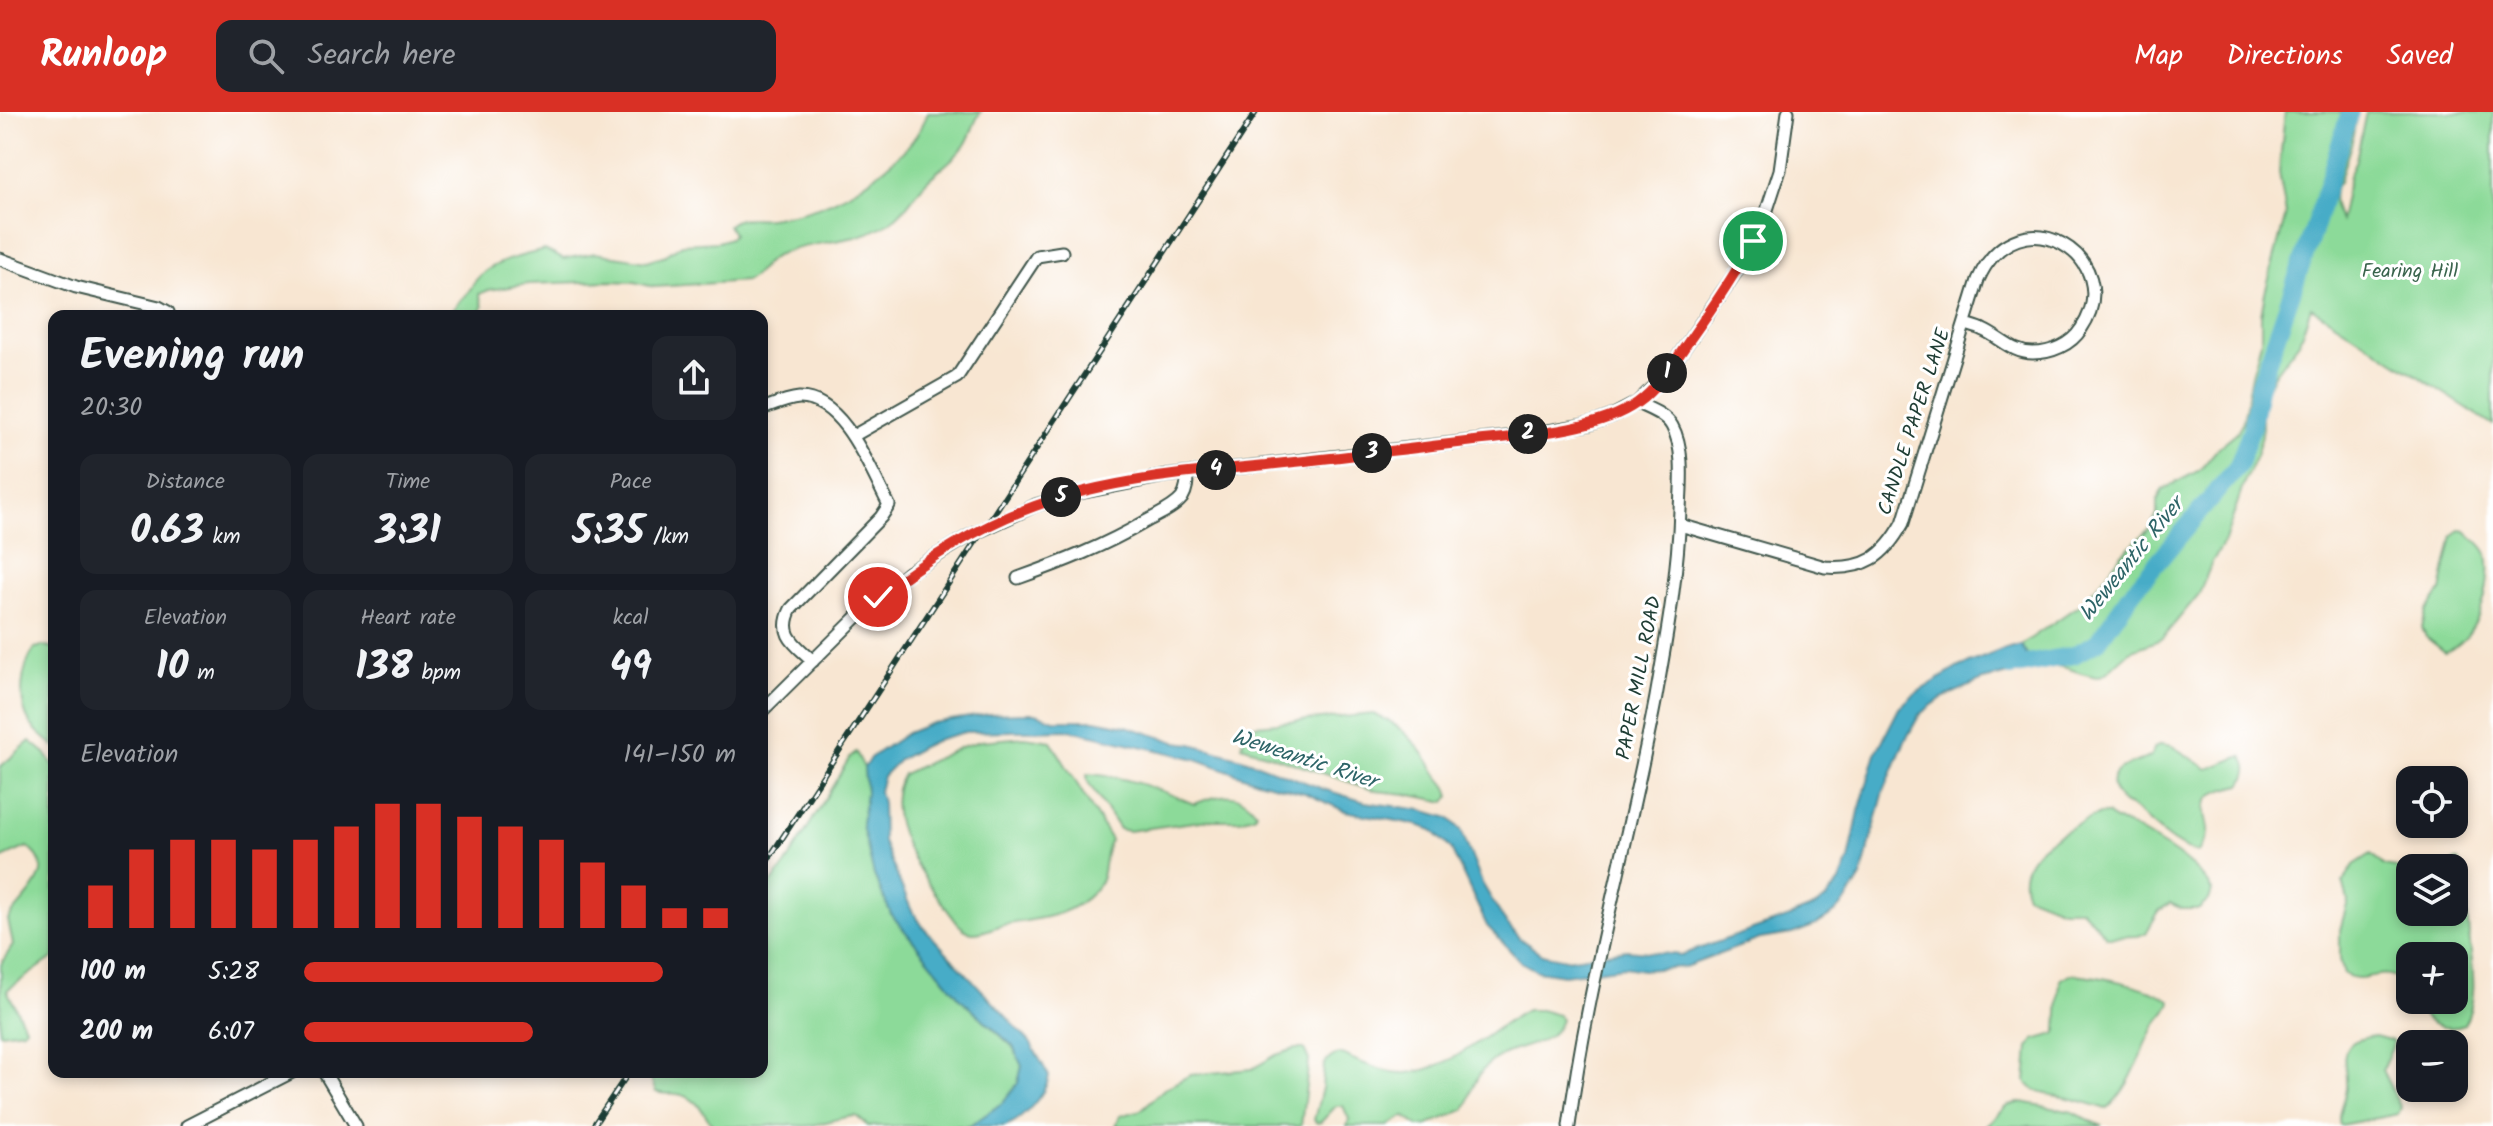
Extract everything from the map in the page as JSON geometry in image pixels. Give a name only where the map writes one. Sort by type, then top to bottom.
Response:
[{"type":"street","points":[[768,705],[856,618],[908,573],[949,547],[1036,505],[1069,495],[1187,474],[1524,435],[1590,424],[1637,403],[1667,373],[1738,269],[1763,222],[1780,170],[1788,112]]},
{"type":"street","name":"CANDLE PAPER LANE","points":[[1680,525],[1825,567],[1859,565],[1885,551],[1903,523],[1978,280],[1985,264],[1999,249],[2016,239],[2035,236],[2058,241],[2072,249],[2083,262],[2091,280],[2093,298],[2085,324],[2066,344],[2049,351],[2031,353],[2014,349],[1984,330],[1966,324]]},
{"type":"street","points":[[853,436],[957,377],[1037,256],[1062,252]]},
{"type":"street","points":[[0,259],[76,287],[164,310]]},
{"type":"street","points":[[768,407],[800,398],[831,411],[853,436],[889,505],[881,517],[791,609],[785,620],[786,632],[813,661]]},
{"type":"street","name":"PAPER MILL ROAD","points":[[1569,1126],[1578,1058],[1646,750],[1673,608],[1679,558],[1679,448],[1672,425],[1662,415],[1637,403]]},
{"type":"street","points":[[1018,578],[1113,541],[1171,507],[1183,497],[1187,474]]},
{"type":"street","points":[[187,1126],[280,1078]]},
{"type":"street","points":[[328,1078],[356,1126]]},
{"type":"green space","points":[[928,112],[981,112],[961,150],[924,184],[897,217],[878,229],[779,254],[746,281],[654,287],[609,281],[529,284],[479,294],[481,310],[454,310],[482,274],[517,257],[545,250],[563,259],[595,253],[647,261],[666,255],[682,244],[718,242],[730,238],[733,234],[728,225],[738,220],[786,215],[832,201],[874,177],[900,154]]},
{"type":"green space","name":"Fearing Hill","points":[[2285,112],[2357,112],[2352,141],[2333,196],[2340,221],[2366,112],[2493,112],[2493,425],[2311,307],[2299,342],[2266,390],[2262,436],[2256,456],[2225,541],[2212,562],[2199,594],[2162,639],[2130,651],[2105,674],[2097,677],[2061,667],[2035,668],[2021,645],[2082,603],[2121,555],[2149,529],[2157,515],[2157,501],[2162,490],[2200,470],[2219,447],[2237,432],[2243,421],[2261,341],[2265,293],[2286,214],[2279,172]]},
{"type":"green space","points":[[2460,530],[2466,531],[2486,551],[2488,581],[2474,624],[2457,646],[2445,652],[2426,637],[2422,628],[2426,612],[2441,591],[2453,535]]},
{"type":"green space","points":[[48,647],[48,741],[30,723],[23,705],[22,685],[26,665],[35,648]]},
{"type":"green space","points":[[1374,714],[1393,724],[1416,744],[1448,789],[1450,797],[1446,802],[1376,791],[1242,746],[1246,726]]},
{"type":"green space","points":[[1025,737],[1051,741],[1111,840],[1101,879],[1084,900],[1063,912],[981,932],[969,932],[958,924],[934,892],[910,853],[896,812],[896,793],[903,774],[961,747],[980,741]]},
{"type":"green space","points":[[30,741],[48,757],[48,961],[7,990],[25,1027],[23,1030],[0,1033],[1,964],[13,945],[8,920],[36,884],[41,865],[27,847],[0,859],[0,767]]},
{"type":"green space","points":[[2161,744],[2172,746],[2208,769],[2242,756],[2246,763],[2247,774],[2241,785],[2218,792],[2206,803],[2208,834],[2199,852],[2172,841],[2120,800],[2114,791],[2113,780],[2119,770],[2150,757],[2155,747]]},
{"type":"green space","points":[[856,752],[864,768],[866,792],[862,825],[874,875],[891,914],[961,999],[1013,1047],[1022,1066],[1018,1083],[1003,1103],[970,1126],[868,1126],[856,1116],[806,1126],[713,1126],[698,1106],[684,1095],[656,1092],[651,1078],[768,1078],[768,887],[785,866],[850,757]]},
{"type":"green space","points":[[1087,774],[1128,780],[1194,804],[1220,796],[1235,797],[1243,799],[1256,812],[1254,816],[1239,820],[1208,820],[1128,831],[1119,829],[1088,782]]},
{"type":"green space","points":[[2100,814],[2107,814],[2181,857],[2199,873],[2212,891],[2209,900],[2199,909],[2182,909],[2170,903],[2159,911],[2146,933],[2107,937],[2081,909],[2062,909],[2027,895],[2024,880],[2027,866],[2035,854],[2059,834]]},
{"type":"green space","points":[[2371,854],[2384,866],[2396,868],[2396,926],[2468,924],[2473,988],[2472,1001],[2469,1013],[2464,1025],[2435,1025],[2423,1014],[2468,1014],[2468,942],[2396,942],[2396,978],[2383,974],[2361,978],[2344,974],[2340,959],[2340,930],[2348,901],[2343,882],[2354,865]]},
{"type":"green space","points":[[2073,974],[2138,986],[2171,1001],[2154,1027],[2129,1080],[2107,1109],[2040,1092],[2026,1082],[2029,1048],[2034,1040],[2055,1034],[2060,979]]},
{"type":"green space","points":[[1527,1010],[1558,1015],[1561,1020],[1551,1035],[1502,1055],[1486,1066],[1464,1110],[1426,1126],[1418,1126],[1404,1116],[1388,1126],[1347,1126],[1349,1119],[1343,1106],[1336,1106],[1321,1122],[1314,1120],[1324,1065],[1334,1055],[1343,1054],[1392,1072],[1415,1072],[1446,1062]]},
{"type":"green space","points":[[2375,1036],[2393,1041],[2382,1070],[2401,1108],[2398,1114],[2340,1125],[2339,1116],[2346,1088],[2345,1054],[2352,1043]]},
{"type":"green space","points":[[1304,1049],[1309,1060],[1301,1126],[1116,1126],[1120,1116],[1141,1110],[1164,1089],[1190,1075],[1252,1069],[1276,1055]]},
{"type":"green space","points":[[2022,1102],[2073,1112],[2102,1126],[1985,1126],[2007,1106]]},
{"type":"water","points":[[2021,645],[2034,668],[1983,680],[1942,698],[1920,714],[1884,791],[1861,877],[1835,913],[1816,925],[1792,934],[1760,939],[1685,967],[1643,970],[1624,967],[1564,975],[1537,971],[1521,962],[1487,926],[1451,849],[1432,830],[1345,811],[1305,793],[1257,781],[1196,759],[1071,730],[965,732],[922,747],[900,759],[883,776],[879,791],[883,842],[911,909],[924,928],[1030,1042],[1049,1076],[1032,1107],[1003,1126],[970,1126],[1002,1103],[1018,1083],[1022,1066],[1013,1046],[961,999],[891,914],[874,875],[862,825],[866,792],[864,768],[870,758],[907,733],[932,723],[989,714],[1036,713],[1054,720],[1095,720],[1242,758],[1365,802],[1422,810],[1449,818],[1461,830],[1482,883],[1504,920],[1519,938],[1542,954],[1566,959],[1627,950],[1681,955],[1784,919],[1826,899],[1840,882],[1849,860],[1876,753],[1899,708],[1913,695],[1957,668]]},
{"type":"waterway","name":"Weweantic River","points":[[2011,667],[2074,655],[2097,642],[2134,590],[2238,466],[2251,430],[2260,384],[2350,112]]},
{"type":"railway","points":[[768,860],[1256,112]]},
{"type":"railway","points":[[593,1126],[625,1078]]},
{"type":"route","points":[[878,597],[920,564],[949,547],[1010,516],[1069,495],[1165,476],[1524,435],[1590,424],[1612,416],[1637,403],[1667,373],[1738,269],[1753,241]]}]
